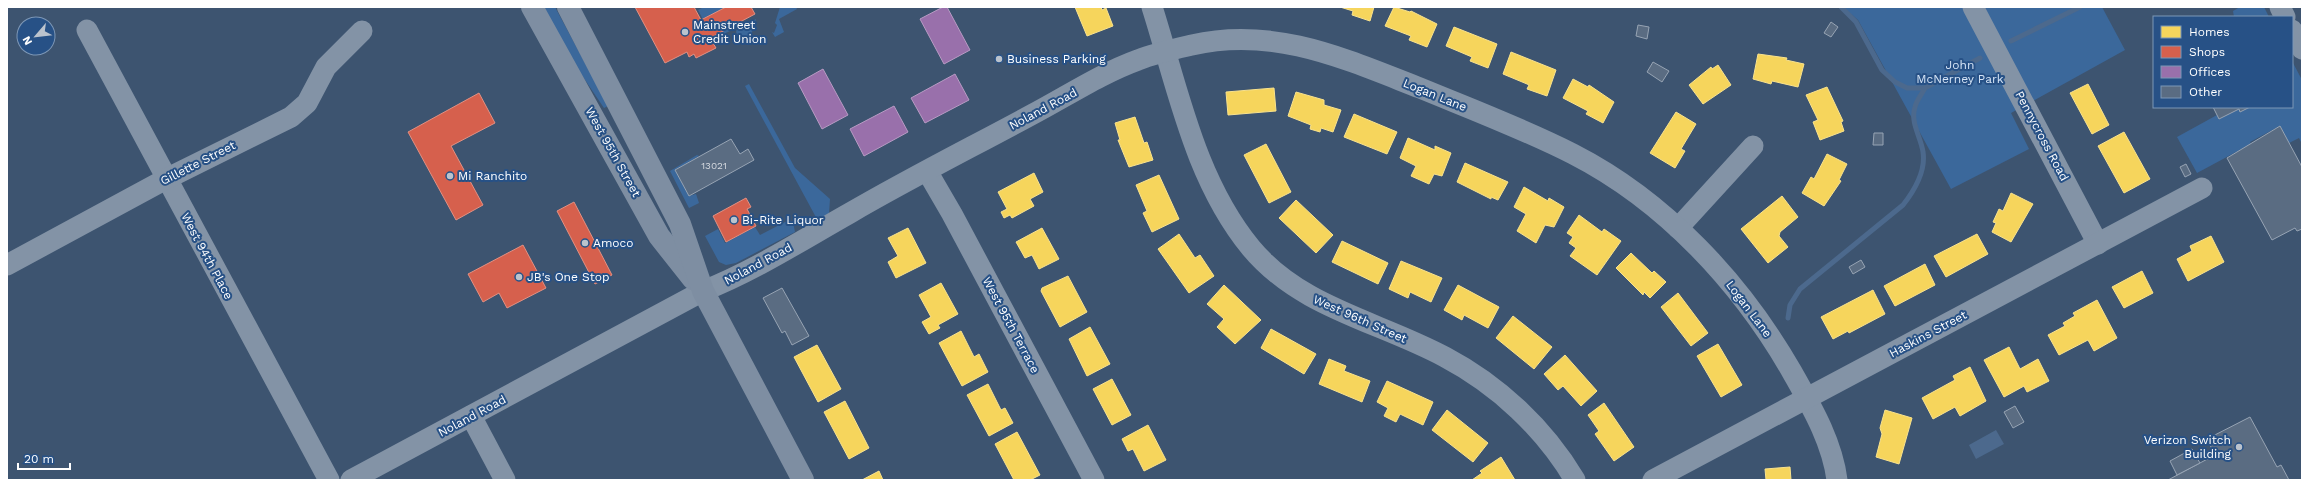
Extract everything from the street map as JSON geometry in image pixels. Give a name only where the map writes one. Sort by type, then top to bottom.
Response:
[{"type":"main road","name":"West 95th Street","points":[[532,7],[659,236],[703,291]]},
{"type":"main road","name":"West 95th Street","points":[[568,7],[680,224],[703,291],[803,480]]},
{"type":"street","name":"West 96th Street","points":[[1152,7],[1204,171],[1226,212],[1261,258],[1282,278],[1314,300],[1438,354],[1481,379],[1518,408],[1551,446],[1575,480]]},
{"type":"street","name":"Pennycross Road","points":[[1973,7],[2098,244]]},
{"type":"street","points":[[2280,7],[2284,16]]},
{"type":"street","name":"West 94th Place","points":[[87,30],[329,480]]},
{"type":"street","name":"Gillette Street","points":[[7,265],[166,179],[291,117],[307,103],[326,67],[362,31]]},
{"type":"street","points":[[2293,32],[2302,49]]},
{"type":"street","name":"Logan Lane","points":[[1166,52],[1195,44],[1225,40],[1264,40],[1312,48],[1347,59],[1510,125],[1572,154],[1636,194],[1678,228],[1723,274],[1752,311],[1781,353],[1807,399],[1832,454],[1837,480]]},
{"type":"street","name":"Noland Road","points":[[351,480],[703,291],[726,282],[927,171],[1132,63],[1166,52]]},
{"type":"street","points":[[1678,228],[1753,146]]},
{"type":"street","name":"West 95th Terrace","points":[[927,171],[952,214],[1094,480]]},
{"type":"street","name":"Haskins Street","points":[[1654,480],[2202,188]]},
{"type":"street","points":[[471,416],[505,480]]},
{"type":"green space","points":[[541,7],[555,7],[608,106],[604,108],[579,71]]},
{"type":"green space","points":[[704,7],[723,7],[722,9],[731,27],[730,31],[713,39],[698,10]]},
{"type":"green space","points":[[780,7],[796,7],[797,9],[779,19],[784,32],[775,37],[772,32],[774,33],[777,25],[775,23]]},
{"type":"green space","name":"John McNerney Park","points":[[1843,7],[2102,7],[2125,50],[2011,113],[2029,149],[1951,189],[1858,20]]},
{"type":"green space","points":[[2240,7],[2264,7],[2268,16],[2234,16],[2233,11]]},
{"type":"green space","points":[[756,19],[749,42],[741,43],[736,32],[737,29]]},
{"type":"green space","points":[[2293,63],[2302,80],[2302,144],[2299,138],[2289,143],[2280,126],[2250,142],[2251,144],[2197,173],[2177,137],[2217,115],[2219,119],[2239,109],[2240,112],[2248,108],[2293,108]]},
{"type":"green space","points":[[749,84],[795,168],[830,199],[829,213],[818,221],[745,86]]},
{"type":"green space","points":[[697,155],[699,156],[675,170],[689,196],[696,194],[699,203],[689,208],[670,171]]},
{"type":"green space","points":[[787,221],[793,222],[795,232],[736,263],[726,265],[719,262],[705,236],[718,229],[725,243],[755,227],[760,235]]},
{"type":"shaded area","points":[[1996,430],[2004,444],[1976,459],[1969,445]]},
{"type":"building: Homes","points":[[1075,7],[1101,7],[1102,10],[1106,8],[1113,26],[1087,36]]},
{"type":"building: Homes","points":[[1340,7],[1374,7],[1370,21],[1352,15],[1353,11]]},
{"type":"building: Homes","points":[[1394,7],[1410,12],[1411,11],[1437,24],[1427,47],[1409,40],[1411,36],[1385,26]]},
{"type":"building: Homes","points":[[1454,27],[1497,44],[1488,68],[1470,61],[1472,57],[1446,46]]},
{"type":"building: Homes","points":[[1511,52],[1556,70],[1547,96],[1527,89],[1529,85],[1503,74]]},
{"type":"building: Homes","points":[[1758,54],[1787,58],[1786,60],[1804,64],[1798,87],[1772,81],[1771,84],[1753,79]]},
{"type":"building: Homes","points":[[1718,65],[1731,85],[1703,104],[1689,85],[1711,67],[1712,69]]},
{"type":"building: Homes","points":[[1573,79],[1588,87],[1589,85],[1614,102],[1603,123],[1586,114],[1588,111],[1563,98]]},
{"type":"building: Homes","points":[[2088,84],[2109,125],[2092,134],[2070,93]]},
{"type":"building: Homes","points":[[1827,87],[1843,121],[1841,122],[1844,131],[1820,140],[1813,122],[1818,120],[1806,95]]},
{"type":"building: Homes","points":[[1274,88],[1276,111],[1228,115],[1226,92]]},
{"type":"building: Homes","points":[[1296,92],[1324,100],[1324,105],[1341,110],[1333,132],[1321,128],[1320,132],[1310,129],[1311,125],[1288,116]]},
{"type":"building: Homes","points":[[1676,112],[1696,124],[1681,149],[1685,151],[1675,168],[1650,153]]},
{"type":"building: Homes","points":[[1354,114],[1397,132],[1387,154],[1344,137]]},
{"type":"building: Homes","points":[[1135,117],[1144,143],[1147,142],[1153,160],[1129,167],[1118,140],[1120,140],[1115,123]]},
{"type":"building: Homes","points":[[2124,132],[2150,179],[2124,193],[2098,146]]},
{"type":"building: Homes","points":[[1408,138],[1435,150],[1435,146],[1451,153],[1442,176],[1434,174],[1429,184],[1411,176],[1416,166],[1400,158]]},
{"type":"building: Homes","points":[[1266,144],[1291,192],[1269,203],[1244,155]]},
{"type":"building: Homes","points":[[1827,154],[1847,164],[1839,180],[1841,181],[1824,206],[1802,193],[1811,177],[1814,179]]},
{"type":"building: Homes","points":[[1465,163],[1508,182],[1498,200],[1491,197],[1491,199],[1457,182]]},
{"type":"building: Homes","points":[[1034,173],[1043,192],[1030,199],[1034,206],[1012,218],[1010,215],[1004,218],[1001,212],[1007,209],[998,192]]},
{"type":"building: Homes","points":[[1159,175],[1179,219],[1152,232],[1143,213],[1147,211],[1136,185]]},
{"type":"building: Homes","points":[[1524,187],[1548,201],[1549,198],[1564,207],[1554,227],[1545,225],[1536,243],[1517,231],[1526,214],[1514,207]]},
{"type":"building: Homes","points":[[2011,193],[2033,204],[2011,242],[1992,232],[1996,223],[1993,222],[1999,209],[2003,211]]},
{"type":"building: Homes","points":[[1782,196],[1798,217],[1780,232],[1779,236],[1788,247],[1768,263],[1741,229]]},
{"type":"building: Homes","points":[[1296,200],[1333,235],[1316,253],[1279,218]]},
{"type":"building: Homes","points":[[1579,215],[1602,232],[1604,229],[1621,241],[1597,275],[1570,256],[1576,248],[1569,243],[1573,237],[1567,233]]},
{"type":"building: Homes","points":[[908,228],[926,263],[896,278],[888,262],[898,256],[888,238]]},
{"type":"building: Homes","points":[[1042,228],[1059,259],[1039,269],[1032,255],[1025,258],[1016,242]]},
{"type":"building: Homes","points":[[1179,234],[1195,258],[1200,255],[1214,276],[1189,293],[1158,249]]},
{"type":"building: Homes","points":[[1977,234],[1988,254],[1946,277],[1934,256]]},
{"type":"building: Homes","points":[[2211,236],[2224,262],[2188,281],[2177,259],[2192,251],[2190,246]]},
{"type":"building: Homes","points":[[1342,241],[1388,263],[1378,284],[1332,262]]},
{"type":"building: Homes","points":[[1631,253],[1652,273],[1654,271],[1666,282],[1650,298],[1644,292],[1643,295],[1616,268]]},
{"type":"building: Homes","points":[[1401,261],[1442,278],[1431,302],[1410,292],[1408,298],[1389,289]]},
{"type":"building: Homes","points":[[1925,264],[1935,285],[1895,306],[1884,286]]},
{"type":"building: Homes","points":[[2142,271],[2153,293],[2124,308],[2112,287]]},
{"type":"building: Homes","points":[[1068,276],[1087,312],[1060,327],[1041,291],[1042,288]]},
{"type":"building: Homes","points":[[941,283],[958,314],[938,325],[940,328],[929,334],[922,322],[931,317],[919,295]]},
{"type":"building: Homes","points":[[1224,285],[1261,320],[1235,344],[1217,327],[1224,319],[1207,304]]},
{"type":"building: Homes","points":[[1458,285],[1499,307],[1488,328],[1464,315],[1462,320],[1444,310]]},
{"type":"building: Homes","points":[[1873,290],[1885,314],[1849,333],[1848,331],[1833,339],[1821,317]]},
{"type":"building: Homes","points":[[1678,293],[1708,333],[1691,346],[1661,307]]},
{"type":"building: Homes","points":[[2097,300],[2117,338],[2094,351],[2088,340],[2059,355],[2048,335],[2065,326],[2063,323],[2075,316],[2073,313]]},
{"type":"building: Homes","points":[[1513,316],[1552,347],[1534,369],[1496,338]]},
{"type":"building: Homes","points":[[1090,327],[1110,364],[1087,376],[1069,339]]},
{"type":"building: Homes","points":[[1271,329],[1316,354],[1304,374],[1261,348]]},
{"type":"building: Homes","points":[[961,331],[974,357],[979,354],[988,372],[962,386],[939,343]]},
{"type":"building: Homes","points":[[1718,344],[1742,385],[1721,397],[1697,356]]},
{"type":"building: Homes","points":[[817,345],[841,389],[818,402],[794,357]]},
{"type":"building: Homes","points":[[2009,347],[2020,369],[2038,359],[2049,381],[2027,392],[2024,386],[2004,397],[1984,360]]},
{"type":"building: Homes","points":[[1565,355],[1597,391],[1581,406],[1563,386],[1558,390],[1544,374]]},
{"type":"building: Homes","points":[[1329,359],[1346,366],[1344,371],[1370,381],[1362,402],[1319,384]]},
{"type":"building: Homes","points":[[1970,367],[1986,401],[1960,416],[1955,407],[1933,419],[1922,398],[1955,380],[1953,376]]},
{"type":"building: Homes","points":[[1112,379],[1131,415],[1112,425],[1093,389]]},
{"type":"building: Homes","points":[[1387,381],[1433,402],[1423,425],[1400,414],[1396,422],[1384,416],[1388,408],[1377,402]]},
{"type":"building: Homes","points":[[988,384],[1001,410],[1005,408],[1013,423],[989,436],[967,395]]},
{"type":"building: Homes","points":[[845,401],[869,448],[849,459],[824,412]]},
{"type":"building: Homes","points":[[1604,403],[1634,447],[1614,461],[1595,434],[1599,431],[1588,415]]},
{"type":"building: Homes","points":[[1447,410],[1488,443],[1473,462],[1432,430]]},
{"type":"building: Homes","points":[[1885,410],[1912,418],[1899,464],[1876,457],[1882,434],[1880,428]]},
{"type":"building: Homes","points":[[1148,425],[1166,460],[1144,471],[1133,449],[1128,451],[1122,439]]},
{"type":"building: Homes","points":[[1017,432],[1040,475],[1030,480],[1014,480],[995,444]]},
{"type":"building: Homes","points":[[1501,457],[1515,480],[1472,480],[1482,473],[1480,471]]},
{"type":"building: Homes","points":[[1790,467],[1791,480],[1766,480],[1765,469]]},
{"type":"building: Homes","points":[[879,471],[883,480],[862,480]]},
{"type":"building: Shops","name":"Mainstreet Credit Union","points":[[635,7],[694,7],[701,20],[726,7],[751,7],[755,14],[710,38],[716,48],[696,58],[694,54],[689,57],[687,52],[665,63]]},
{"type":"building: Shops","name":"Mi Ranchito","points":[[479,93],[495,123],[451,146],[483,205],[456,220],[408,132]]},
{"type":"building: Shops","name":"Bi-Rite Liquor","points":[[746,198],[751,207],[747,209],[756,226],[726,242],[713,216]]},
{"type":"building: Shops","name":"Amoco","points":[[574,202],[612,275],[595,284],[557,211]]},
{"type":"building: Shops","points":[[523,245],[546,288],[507,308],[499,293],[483,302],[468,274]]},
{"type":"building: Offices","points":[[943,7],[947,7],[970,50],[944,64],[920,19]]},
{"type":"building: Offices","points":[[823,69],[848,115],[822,129],[798,83]]},
{"type":"building: Offices","points":[[955,74],[969,100],[925,123],[911,98]]},
{"type":"building: Offices","points":[[894,106],[908,132],[864,156],[850,129]]},
{"type":"building: Other","points":[[1831,22],[1838,27],[1831,37],[1824,33]]},
{"type":"building: Other","points":[[1638,25],[1649,27],[1647,39],[1636,36]]},
{"type":"building: Other","points":[[1653,62],[1669,71],[1662,82],[1647,72]]},
{"type":"building: Other","points":[[2214,108],[2248,108],[2240,112],[2239,109],[2219,119]]},
{"type":"building: Other","points":[[2280,126],[2302,167],[2302,229],[2297,231],[2295,228],[2272,240],[2227,158]]},
{"type":"building: Other","points":[[1874,133],[1883,133],[1883,145],[1873,145]]},
{"type":"building: Other","points":[[731,139],[740,154],[748,149],[754,160],[689,196],[675,170]]},
{"type":"building: Other","points":[[2186,164],[2191,174],[2185,177],[2180,167]]},
{"type":"building: Other","points":[[1861,260],[1865,267],[1853,274],[1849,267]]},
{"type":"building: Other","points":[[782,288],[809,336],[792,345],[785,331],[782,333],[763,298]]},
{"type":"building: Other","points":[[2015,406],[2024,422],[2013,428],[2004,412]]},
{"type":"building: Other","name":"Verizon Switch Building","points":[[2250,417],[2277,467],[2281,465],[2289,480],[2168,480],[2215,455],[2207,439]]},
{"type":"building: Other","points":[[2192,449],[2200,463],[2177,475],[2170,461]]},
{"type":"waterway","points":[[1841,7],[1856,22],[1882,70],[1895,82],[1907,88],[1925,88],[1980,58]]},
{"type":"waterway","points":[[2011,41],[2080,7]]},
{"type":"waterway","points":[[1788,318],[1790,305],[1800,289],[1903,205],[1911,193],[1923,166],[1922,146],[1915,124],[1914,113],[1917,102],[1925,88]]},
{"type":"place","name":"Mainstreet Credit Union","points":[[685,32]]},
{"type":"place","name":"Business Parking","points":[[999,59]]},
{"type":"place","name":"Mi Ranchito","points":[[450,176]]},
{"type":"place","name":"Bi-Rite Liquor","points":[[734,220]]},
{"type":"place","name":"Amoco","points":[[585,243]]},
{"type":"place","name":"JB's One Stop","points":[[519,277]]},
{"type":"place","name":"Verizon Switch Building","points":[[2239,447]]}]
